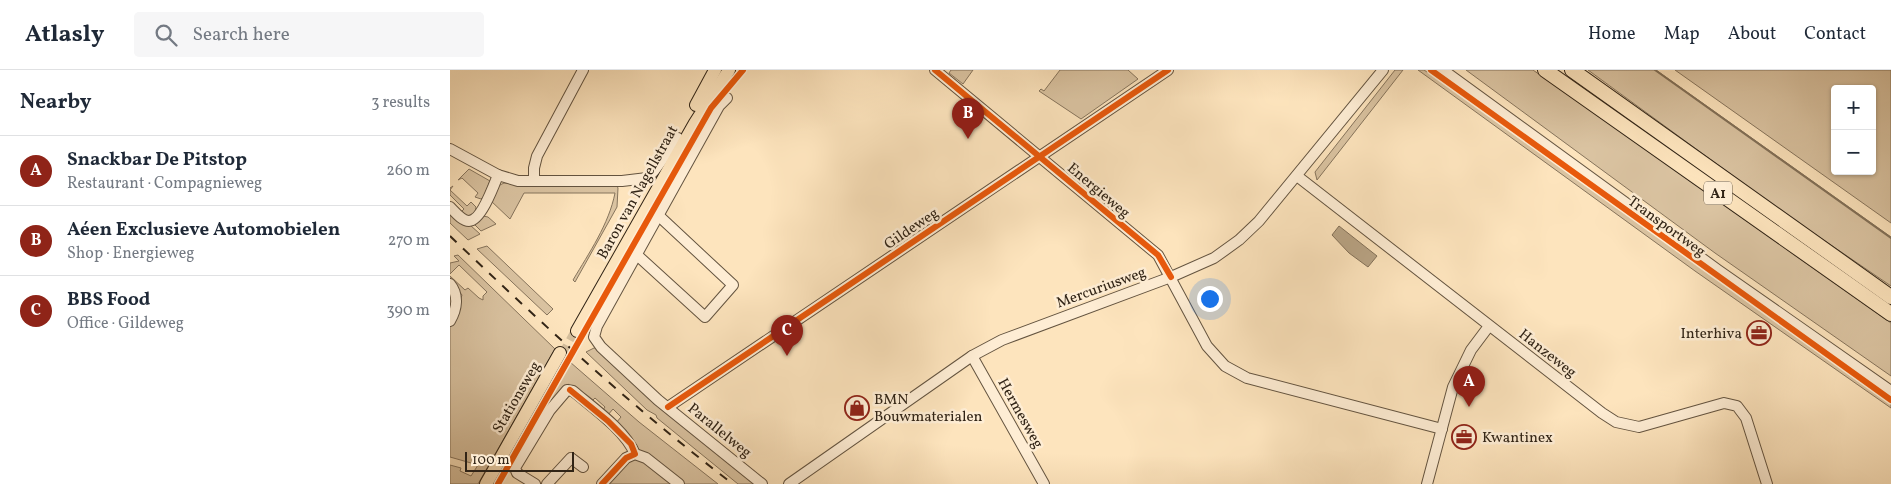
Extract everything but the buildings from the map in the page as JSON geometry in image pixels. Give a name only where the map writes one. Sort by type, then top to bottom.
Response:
[{"type":"highway","name":"A1","points":[[1545,70],[1891,314]]},
{"type":"highway","name":"A1","points":[[1572,70],[1891,297]]},
{"type":"main road","name":"Baron van Nagellstraat","points":[[715,70],[678,138],[671,156],[576,330],[695,123],[728,70]]},
{"type":"main road","name":"Stationsweg","points":[[486,484],[562,355],[492,484]]},
{"type":"street","points":[[450,149],[498,175],[518,182],[534,181],[534,168],[537,156],[583,70]]},
{"type":"street","name":"Energieweg","points":[[935,70],[1158,255],[1208,346],[1216,357],[1235,372],[1247,378],[1442,429]]},
{"type":"street","name":"Gildeweg","points":[[668,407],[1168,70]]},
{"type":"street","name":"Mercuriusweg","points":[[789,484],[972,356],[1002,340],[1170,277],[1214,258],[1239,240],[1259,221],[1383,70]]},
{"type":"street","name":"Transportweg","points":[[1442,70],[1718,270],[1891,392]]},
{"type":"street","name":"Transportweg","points":[[1452,70],[1724,268],[1891,386]]},
{"type":"street","points":[[659,216],[734,285],[704,317],[637,255],[720,106],[727,98]]},
{"type":"street","name":"Baron van Nagellstraat","points":[[534,181],[622,181],[646,178],[651,175],[678,138]]},
{"type":"street","points":[[450,207],[463,219],[469,221],[474,219],[482,208],[498,175]]},
{"type":"street","name":"Hanzeweg","points":[[1296,176],[1616,422],[1639,427],[1724,403],[1737,406],[1746,418],[1767,484]]},
{"type":"street","name":"Parallelweg","points":[[637,255],[597,326],[594,337],[597,343],[658,400],[762,484]]},
{"type":"street","points":[[450,284],[456,296],[454,313],[450,321]]},
{"type":"street","points":[[1427,484],[1459,371],[1489,326]]},
{"type":"street","name":"Hermesweg","points":[[972,356],[1044,484]]},
{"type":"street","points":[[535,484],[517,473],[516,468],[550,410],[567,390],[570,390],[608,421],[631,444],[635,454]]},
{"type":"street","points":[[602,484],[626,458],[635,454],[646,458],[679,484]]},
{"type":"street","points":[[547,484],[571,458],[583,467]]},
{"type":"shaded area","points":[[951,70],[973,70],[963,84],[949,73]]},
{"type":"shaded area","points":[[1060,70],[1128,70],[1138,79],[1081,119],[1039,91],[1041,89],[1044,91]]},
{"type":"shaded area","points":[[1395,70],[1403,70],[1317,180],[1315,172]]},
{"type":"shaded area","points":[[1418,70],[1424,70],[1453,89],[1891,403],[1891,408],[1695,271]]},
{"type":"shaded area","points":[[1466,70],[1533,70],[1891,323],[1891,376],[1715,253]]},
{"type":"shaded area","points":[[1588,70],[1656,70],[1891,237],[1891,286],[1781,211]]},
{"type":"shaded area","points":[[1675,70],[1891,70],[1891,223]]},
{"type":"shaded area","points":[[469,169],[490,181],[481,199],[475,197],[478,193],[462,178],[458,180]]},
{"type":"shaded area","points":[[504,183],[616,184],[618,188],[617,207],[575,282],[573,280],[592,249],[608,216],[615,193],[524,193],[510,219],[490,200],[498,186]]},
{"type":"shaded area","points":[[450,190],[467,206],[471,202],[476,207],[475,212],[468,216],[460,213],[464,209],[450,195]]},
{"type":"shaded area","points":[[450,212],[480,234],[468,240],[450,223]]},
{"type":"shaded area","points":[[483,216],[488,217],[496,224],[481,231],[474,224]]},
{"type":"shaded area","points":[[1339,226],[1377,256],[1368,267],[1349,253],[1332,235]]},
{"type":"shaded area","points":[[487,246],[553,309],[547,315],[477,249]]},
{"type":"shaded area","points":[[458,255],[555,349],[478,484],[450,484],[450,465],[461,468],[460,471],[471,476],[478,465],[450,457],[450,325],[462,295],[450,280],[450,276],[465,290],[468,288],[483,300],[483,296],[487,292],[459,265],[450,274],[450,263],[459,261],[454,256]]},
{"type":"shaded area","points":[[594,348],[756,484],[738,484],[657,418],[656,415],[647,410],[586,352]]},
{"type":"shaded area","points":[[570,362],[639,422],[718,484],[685,484],[639,450],[633,440],[616,423],[621,417],[613,409],[607,416],[602,411],[605,407],[595,398],[591,402],[568,384],[547,407],[511,471],[506,475]]},
{"type":"shaded area","points":[[634,457],[643,459],[673,484],[605,484]]},
{"type":"waterway","points":[[1655,70],[1891,238]]},
{"type":"tunnel","points":[[563,357],[577,331]]},
{"type":"railway","points":[[450,236],[588,364],[659,425],[733,484]]},
{"type":"cycle path","points":[[498,484],[711,108],[743,70]]},
{"type":"cycle path","points":[[935,70],[1158,255],[1171,277]]},
{"type":"cycle path","points":[[668,407],[1168,70]]},
{"type":"cycle path","points":[[1431,70],[1891,400]]},
{"type":"cycle path","points":[[570,390],[608,421],[631,444],[635,454],[626,458],[602,484]]},
{"type":"place","name":"Aéen Exclusieve Automobielen","points":[[968,139]]},
{"type":"place","name":"Interhiva","points":[[1759,333]]},
{"type":"place","name":"BBS Food","points":[[787,356]]},
{"type":"place","name":"Snackbar De Pitstop","points":[[1469,407]]},
{"type":"place","name":"BMN Bouwmaterialen","points":[[857,408]]},
{"type":"place","name":"Kwantinex","points":[[1464,437]]}]
